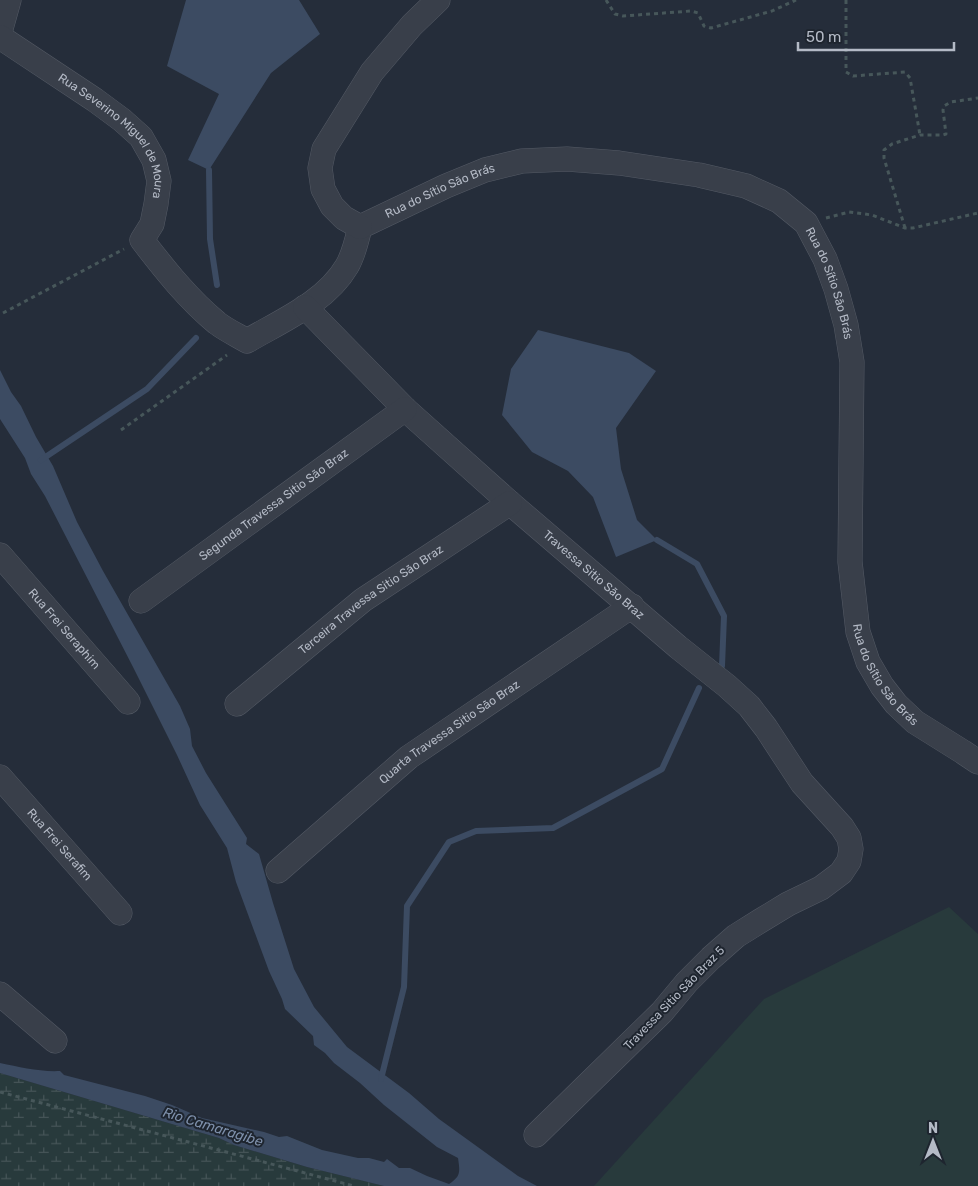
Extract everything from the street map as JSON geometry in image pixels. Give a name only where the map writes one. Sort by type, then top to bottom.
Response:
[{"type":"street","points":[[0,32],[9,0]]},
{"type":"street","points":[[142,240],[192,300],[218,323],[247,342],[322,296],[336,282],[348,265],[360,227],[344,218],[332,206],[323,190],[320,168],[324,149],[372,72],[412,25],[438,0]]},
{"type":"street","name":"Rua Severino Miguel de Moura","points":[[0,37],[95,100],[141,137],[154,160],[159,182],[152,224],[142,240]]},
{"type":"street","name":"Rua do Sítio São Brás","points":[[360,227],[446,186],[485,170],[522,161],[567,159],[646,167],[699,175],[746,186],[779,201],[806,224],[825,259],[836,289],[846,325],[852,362],[850,562],[858,632],[868,662],[882,686],[896,704],[915,722],[978,762]]},
{"type":"street","name":"Travessa Sitio São Braz","points":[[305,307],[405,410],[510,503],[749,706],[766,728],[802,783],[842,826],[849,838],[851,849],[848,861]]},
{"type":"street","name":"Segunda Travessa Sitio São Braz","points":[[141,601],[405,410]]},
{"type":"street","name":"Terceira Travessa Sitio São Braz","points":[[237,704],[363,600],[510,503]]},
{"type":"street","name":"Rua Frei Seraphim","points":[[0,555],[128,702]]},
{"type":"street","name":"Quarta Travessa Sitio São Braz","points":[[278,871],[409,757],[632,606]]},
{"type":"street","name":"Rua Frei Serafim","points":[[0,777],[120,912]]},
{"type":"street","name":"Travessa Sitio São Braz 5","points":[[536,1135],[662,1012],[710,958],[736,936],[788,904],[821,888],[841,873],[848,861]]},
{"type":"street","points":[[0,994],[55,1041]]},
{"type":"path","points":[[606,0],[615,14],[623,16],[698,12],[704,26],[711,28],[772,12],[796,0]]},
{"type":"path","points":[[846,0],[846,72],[853,76],[905,72],[910,78],[920,135]]},
{"type":"path","points":[[904,228],[884,158],[884,150],[892,144],[920,135],[946,134],[944,106],[950,102],[978,98]]},
{"type":"path","points":[[806,224],[848,212],[872,215],[904,228],[913,228],[978,213]]},
{"type":"path","points":[[3,313],[142,240]]},
{"type":"path","points":[[121,430],[247,342]]},
{"type":"path","points":[[0,1092],[354,1186]]},
{"type":"green space","points":[[949,907],[978,934],[978,1186],[594,1186],[764,999]]},
{"type":"green space","points":[[0,1073],[219,1138],[234,1145],[307,1167],[384,1186],[0,1186]]},
{"type":"water","points":[[186,0],[299,0],[320,34],[271,73],[209,170],[188,160],[219,94],[167,66]]},
{"type":"water","points":[[538,330],[629,353],[656,371],[616,428],[621,469],[637,520],[657,540],[616,557],[593,497],[568,471],[532,452],[502,415],[511,369]]},
{"type":"water","name":"Rio Camaragibe","points":[[0,370],[53,466],[77,522],[103,571],[180,706],[190,729],[192,746],[206,773],[247,838],[246,844],[259,854],[294,969],[314,1007],[347,1047],[409,1093],[439,1119],[518,1176],[537,1186],[384,1186],[307,1167],[234,1145],[219,1138],[0,1073],[0,1063],[37,1070],[60,1071],[64,1075],[145,1096],[202,1118],[279,1137],[287,1136],[322,1150],[358,1158],[369,1158],[384,1162],[387,1159],[399,1168],[410,1168],[449,1184],[456,1179],[459,1173],[458,1158],[437,1147],[334,1063],[314,1045],[313,1036],[285,1009],[236,882],[227,848],[200,805],[133,667],[45,496],[31,474],[25,458],[0,419]]},
{"type":"waterway","points":[[209,170],[210,239],[217,285]]},
{"type":"waterway","points":[[41,460],[147,389],[196,338]]},
{"type":"waterway","points":[[657,540],[697,564],[724,616],[722,666]]},
{"type":"waterway","points":[[381,1079],[404,987],[407,906],[449,842],[476,831],[553,828],[662,769],[699,688]]}]
